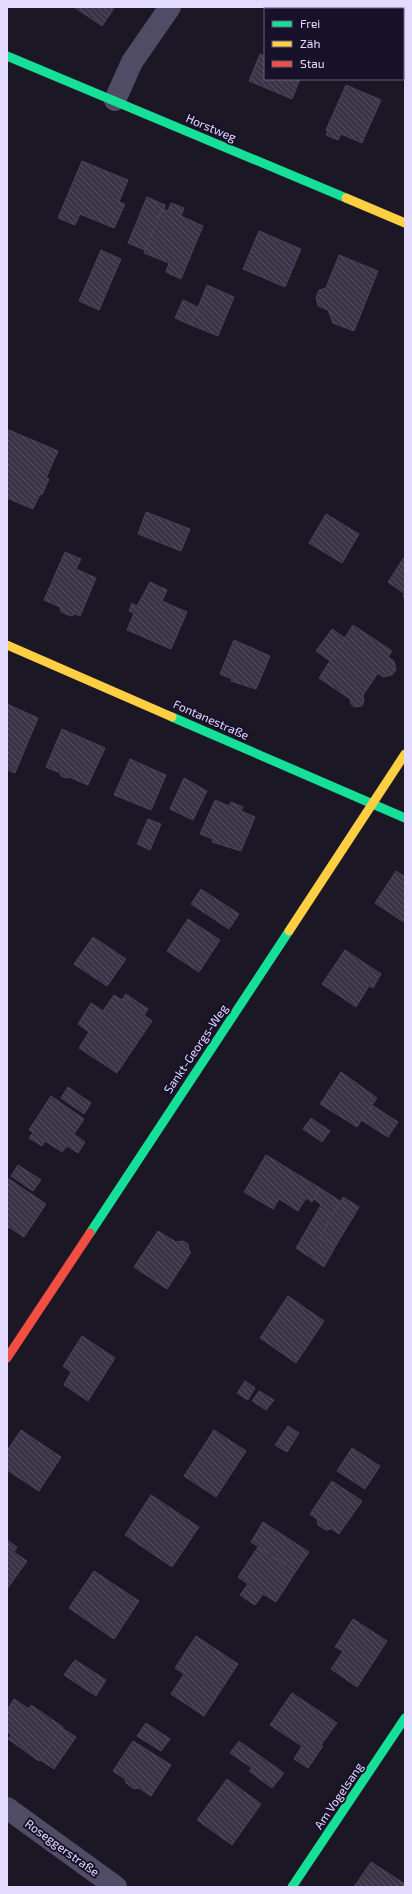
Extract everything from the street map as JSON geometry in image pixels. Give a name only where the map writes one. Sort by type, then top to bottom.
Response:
[{"type":"street","points":[[115,100],[132,62],[170,7]]},
{"type":"street","name":"Horstweg","points":[[7,56],[115,100],[405,223]]},
{"type":"street","name":"Fontanestraße","points":[[7,645],[405,818]]},
{"type":"street","name":"Sankt-Georgs-Weg","points":[[7,1358],[405,754]]},
{"type":"street","name":"Am Vogelsang","points":[[292,1887],[405,1718]]},
{"type":"street","name":"Roseggerstraße","points":[[7,1808],[116,1887]]},
{"type":"building","points":[[74,7],[115,7],[102,26]]},
{"type":"building","points":[[260,54],[264,56],[264,80],[300,80],[292,99],[249,81]]},
{"type":"building","points":[[346,85],[381,100],[362,143],[341,134],[338,140],[326,135],[328,131],[326,130]]},
{"type":"building","points":[[82,161],[128,180],[119,202],[125,204],[114,228],[80,214],[75,225],[58,218]]},
{"type":"building","points":[[147,197],[165,205],[145,250],[128,243]]},
{"type":"building","points":[[171,203],[184,208],[181,216],[203,226],[181,279],[166,272],[169,263],[144,253],[162,209],[168,211]]},
{"type":"building","points":[[259,231],[301,249],[285,287],[243,269]]},
{"type":"building","points":[[101,250],[121,259],[99,310],[79,301]]},
{"type":"building","points":[[339,255],[378,271],[354,331],[333,323],[328,310],[318,306],[316,298],[319,290],[326,288]]},
{"type":"building","points":[[207,285],[234,297],[218,336],[191,325]]},
{"type":"building","points":[[183,300],[198,307],[191,325],[175,318]]},
{"type":"building","points":[[9,430],[58,451],[46,478],[49,479],[42,495],[40,494],[33,509],[7,498],[7,433]]},
{"type":"building","points":[[146,512],[190,529],[181,551],[138,534]]},
{"type":"building","points":[[326,514],[359,534],[342,563],[309,543]]},
{"type":"building","points":[[65,552],[81,559],[76,569],[96,578],[80,616],[75,614],[71,616],[61,612],[60,607],[44,600]]},
{"type":"building","points":[[405,556],[405,594],[388,582]]},
{"type":"building","points":[[150,582],[167,590],[162,601],[187,612],[171,649],[127,630],[134,613],[129,611],[132,603],[137,606]]},
{"type":"building","points":[[353,625],[392,651],[388,657],[394,661],[396,670],[392,675],[383,677],[378,673],[363,695],[364,701],[362,706],[355,707],[351,704],[350,699],[319,678]]},
{"type":"building","points":[[332,629],[345,638],[330,661],[316,651]]},
{"type":"building","points":[[234,640],[270,656],[256,689],[231,681],[232,679],[220,674]]},
{"type":"building","points":[[7,704],[38,718],[15,773],[7,770]]},
{"type":"building","points":[[62,729],[105,748],[88,785],[69,777],[66,778],[61,776],[60,773],[46,767]]},
{"type":"building","points":[[130,759],[166,775],[151,810],[114,795]]},
{"type":"building","points":[[184,778],[207,791],[193,820],[170,809]]},
{"type":"building","points":[[215,800],[229,806],[231,802],[243,807],[241,811],[255,817],[241,851],[212,842],[213,839],[200,834]]},
{"type":"building","points":[[148,819],[161,824],[150,850],[137,844]]},
{"type":"building","points":[[396,871],[405,877],[405,923],[375,903]]},
{"type":"building","points":[[201,889],[239,914],[229,929],[191,904]]},
{"type":"building","points":[[188,919],[220,940],[199,972],[167,951]]},
{"type":"building","points":[[93,937],[126,959],[107,986],[74,964]]},
{"type":"building","points":[[345,950],[381,974],[373,988],[369,986],[356,1007],[322,984]]},
{"type":"building","points":[[126,994],[148,1009],[144,1015],[152,1021],[117,1073],[79,1048],[89,1032],[78,1024],[91,1003],[103,1011],[114,995],[122,1000]]},
{"type":"building","points":[[341,1072],[377,1098],[357,1127],[320,1104]]},
{"type":"building","points":[[68,1087],[91,1103],[84,1114],[61,1098]]},
{"type":"building","points":[[51,1096],[84,1119],[74,1134],[85,1142],[78,1153],[67,1146],[62,1152],[45,1141],[42,1146],[29,1138],[33,1132],[29,1130]]},
{"type":"building","points":[[372,1105],[398,1122],[388,1137],[361,1120]]},
{"type":"building","points":[[311,1118],[330,1131],[322,1142],[303,1129]]},
{"type":"building","points":[[266,1155],[320,1188],[312,1202],[306,1198],[298,1211],[279,1199],[273,1209],[244,1192]]},
{"type":"building","points":[[18,1165],[41,1180],[33,1191],[11,1176]]},
{"type":"building","points":[[9,1179],[46,1204],[24,1237],[9,1227],[7,1230],[7,1182]]},
{"type":"building","points":[[320,1188],[340,1201],[320,1237],[335,1247],[324,1267],[296,1248],[321,1205],[314,1199]]},
{"type":"building","points":[[343,1197],[359,1207],[335,1247],[320,1237]]},
{"type":"building","points":[[158,1231],[176,1242],[183,1241],[188,1244],[189,1251],[191,1252],[167,1289],[134,1267]]},
{"type":"building","points":[[288,1296],[324,1321],[296,1363],[260,1338]]},
{"type":"building","points":[[82,1336],[115,1358],[88,1401],[64,1385],[71,1372],[63,1366]]},
{"type":"building","points":[[245,1381],[255,1388],[248,1400],[237,1393]]},
{"type":"building","points":[[259,1391],[274,1400],[266,1410],[252,1401]]},
{"type":"building","points":[[288,1426],[299,1433],[287,1452],[275,1445]]},
{"type":"building","points":[[21,1430],[61,1457],[39,1491],[7,1470],[7,1451]]},
{"type":"building","points":[[214,1430],[246,1451],[216,1497],[184,1476]]},
{"type":"building","points":[[352,1448],[380,1466],[365,1489],[337,1471]]},
{"type":"building","points":[[332,1481],[362,1501],[339,1534],[332,1529],[326,1530],[318,1525],[317,1519],[310,1514]]},
{"type":"building","points":[[151,1495],[199,1527],[172,1567],[125,1535]]},
{"type":"building","points":[[263,1522],[309,1552],[296,1571],[251,1542]]},
{"type":"building","points":[[7,1540],[17,1547],[14,1552],[27,1561],[7,1589]]},
{"type":"building","points":[[258,1547],[296,1571],[276,1602],[263,1594],[255,1605],[240,1595],[248,1584],[238,1577]]},
{"type":"building","points":[[94,1571],[139,1601],[114,1639],[69,1608]]},
{"type":"building","points":[[353,1619],[387,1641],[357,1687],[331,1669],[343,1651],[335,1647]]},
{"type":"building","points":[[196,1636],[238,1664],[204,1716],[171,1694],[184,1674],[175,1668]]},
{"type":"building","points":[[75,1660],[106,1680],[96,1696],[64,1675]]},
{"type":"building","points":[[292,1693],[337,1723],[321,1745],[323,1746],[308,1768],[294,1759],[302,1746],[270,1725]]},
{"type":"building","points":[[14,1699],[29,1709],[31,1705],[63,1727],[39,1761],[8,1739],[11,1735],[7,1732],[7,1710]]},
{"type":"building","points":[[146,1723],[170,1739],[161,1751],[137,1736]]},
{"type":"building","points":[[62,1728],[76,1737],[54,1769],[40,1760]]},
{"type":"building","points":[[133,1741],[171,1765],[151,1796],[139,1788],[134,1789],[126,1783],[125,1779],[113,1771]]},
{"type":"building","points":[[239,1741],[284,1773],[272,1788],[249,1771],[252,1768],[230,1753]]},
{"type":"building","points":[[227,1779],[261,1804],[232,1845],[197,1820]]},
{"type":"building","points":[[371,1862],[405,1884],[405,1887],[354,1887]]},
{"type":"traffic: fast","points":[[7,56],[346,198]]},
{"type":"traffic: fast","points":[[172,717],[405,818]]},
{"type":"traffic: fast","points":[[90,1233],[289,931]]},
{"type":"traffic: fast","points":[[292,1887],[405,1718]]},
{"type":"traffic: slow","points":[[346,198],[405,223]]},
{"type":"traffic: slow","points":[[7,645],[172,717]]},
{"type":"traffic: slow","points":[[289,931],[405,754]]},
{"type":"traffic: jam","points":[[7,1358],[90,1233]]}]
